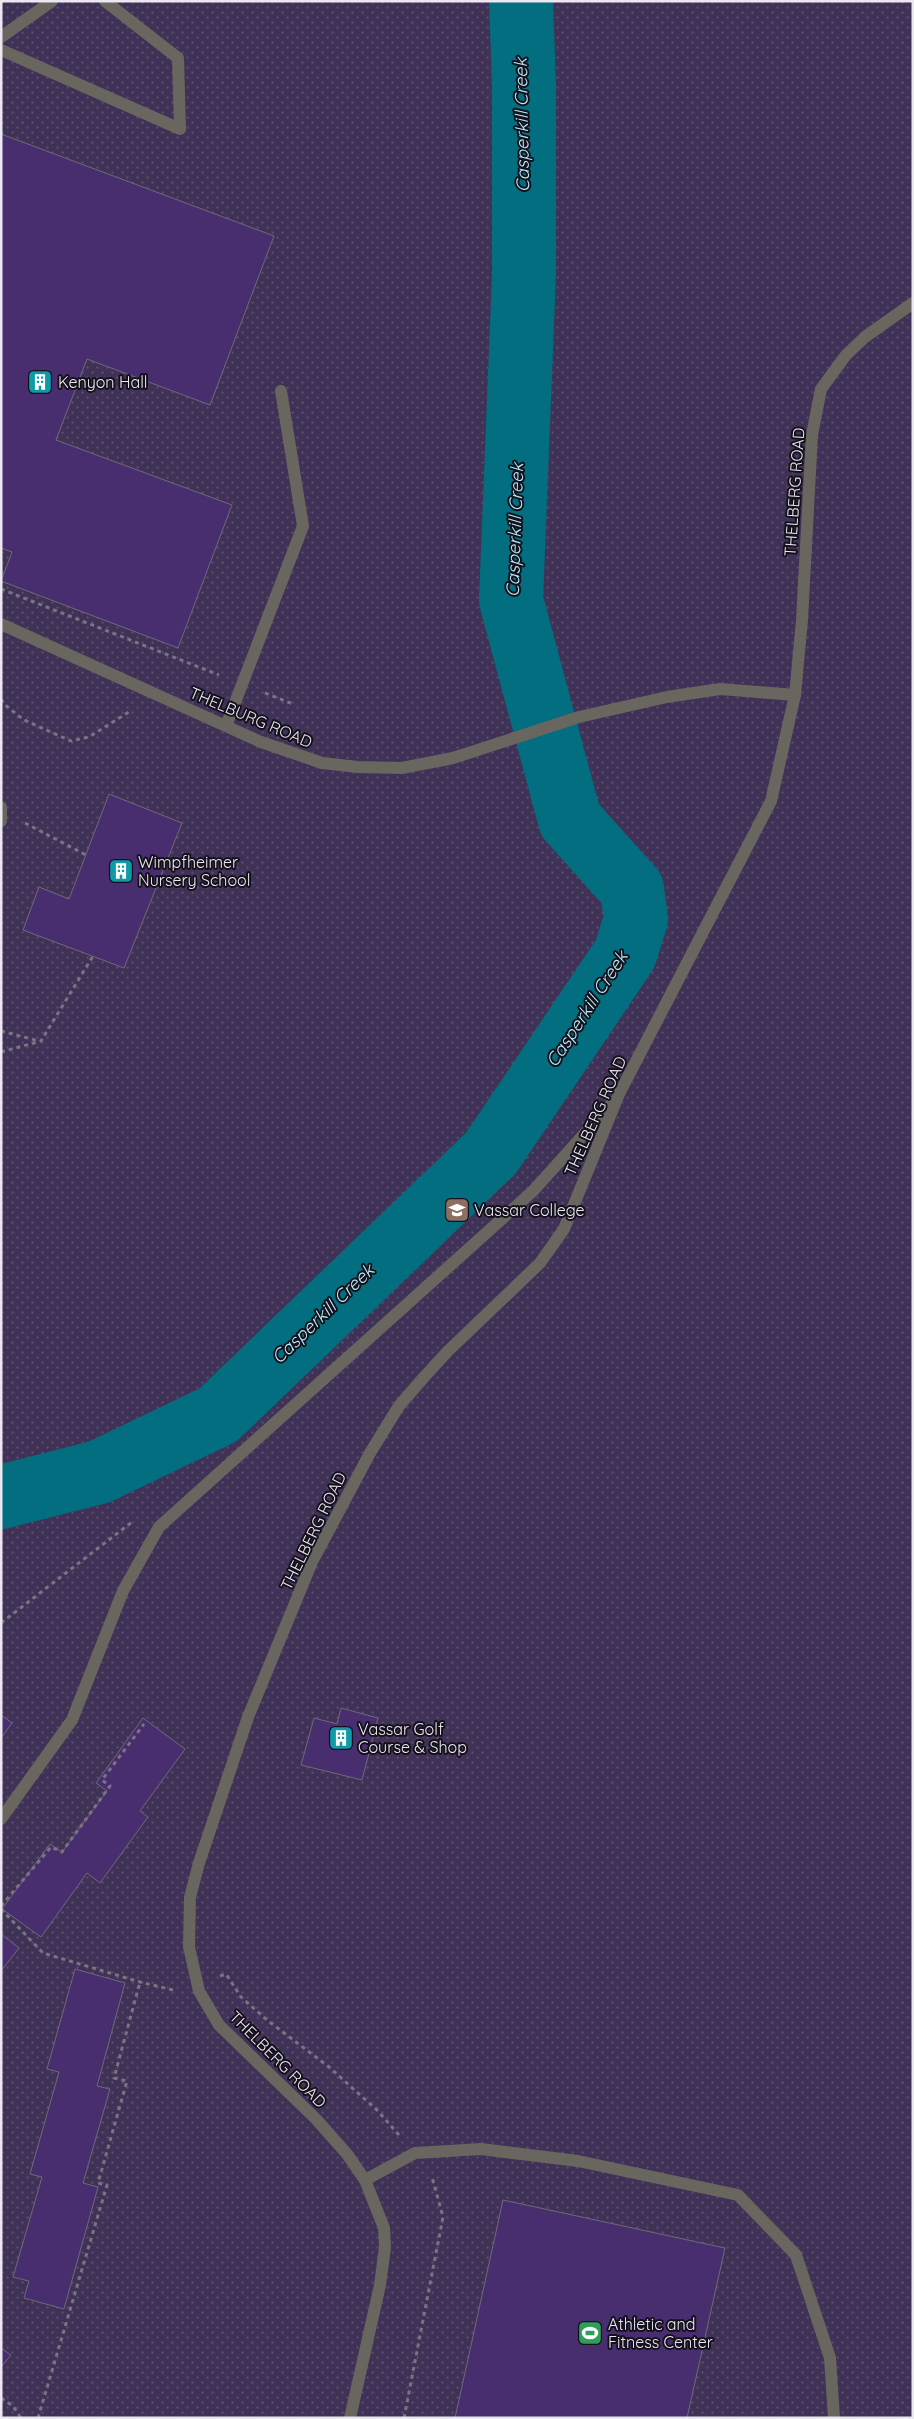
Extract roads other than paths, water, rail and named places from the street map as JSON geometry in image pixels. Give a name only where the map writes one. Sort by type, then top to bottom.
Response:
[{"type":"lane","points":[[1,37],[52,1]]},
{"type":"lane","points":[[1,50],[180,129],[178,58],[105,1]]},
{"type":"lane","name":"THELBERG ROAD","points":[[350,2418],[380,2285],[385,2246],[384,2228],[365,2180],[347,2154],[316,2119],[219,2025],[199,1991],[189,1947],[190,1897],[199,1863],[248,1717],[312,1562],[370,1453],[399,1406],[448,1351],[540,1263],[564,1229],[619,1094],[771,801],[794,695],[802,620],[812,435],[821,389],[846,355],[864,337],[913,303]]},
{"type":"lane","points":[[226,726],[244,684],[303,526],[281,391]]},
{"type":"lane","name":"THELBURG ROAD","points":[[1,624],[261,742],[322,763],[358,767],[402,768],[453,758],[500,741],[579,717],[667,697],[720,689],[794,695]]},
{"type":"lane","points":[[1,1820],[72,1720],[122,1591],[159,1527],[533,1191],[619,1094]]},
{"type":"lane","points":[[365,2180],[415,2153],[481,2149],[578,2161],[738,2195],[796,2255],[830,2358],[834,2418]]},
{"type":"waterway","name":"Casperkill Creek","points":[[1,1497],[99,1472],[218,1415],[491,1153],[625,954],[636,919],[632,889],[570,820],[511,600],[524,274],[524,85],[521,1]]},
{"type":"place","name":"Kenyon Hall","points":[[40,382]]},
{"type":"place","name":"Wimpfheimer Nursery School","points":[[121,871]]},
{"type":"place","name":"Vassar College","points":[[457,1210]]},
{"type":"place","name":"Vassar Golf Course & Shop","points":[[341,1738]]},
{"type":"place","name":"Athletic and Fitness Center","points":[[590,2333]]}]
